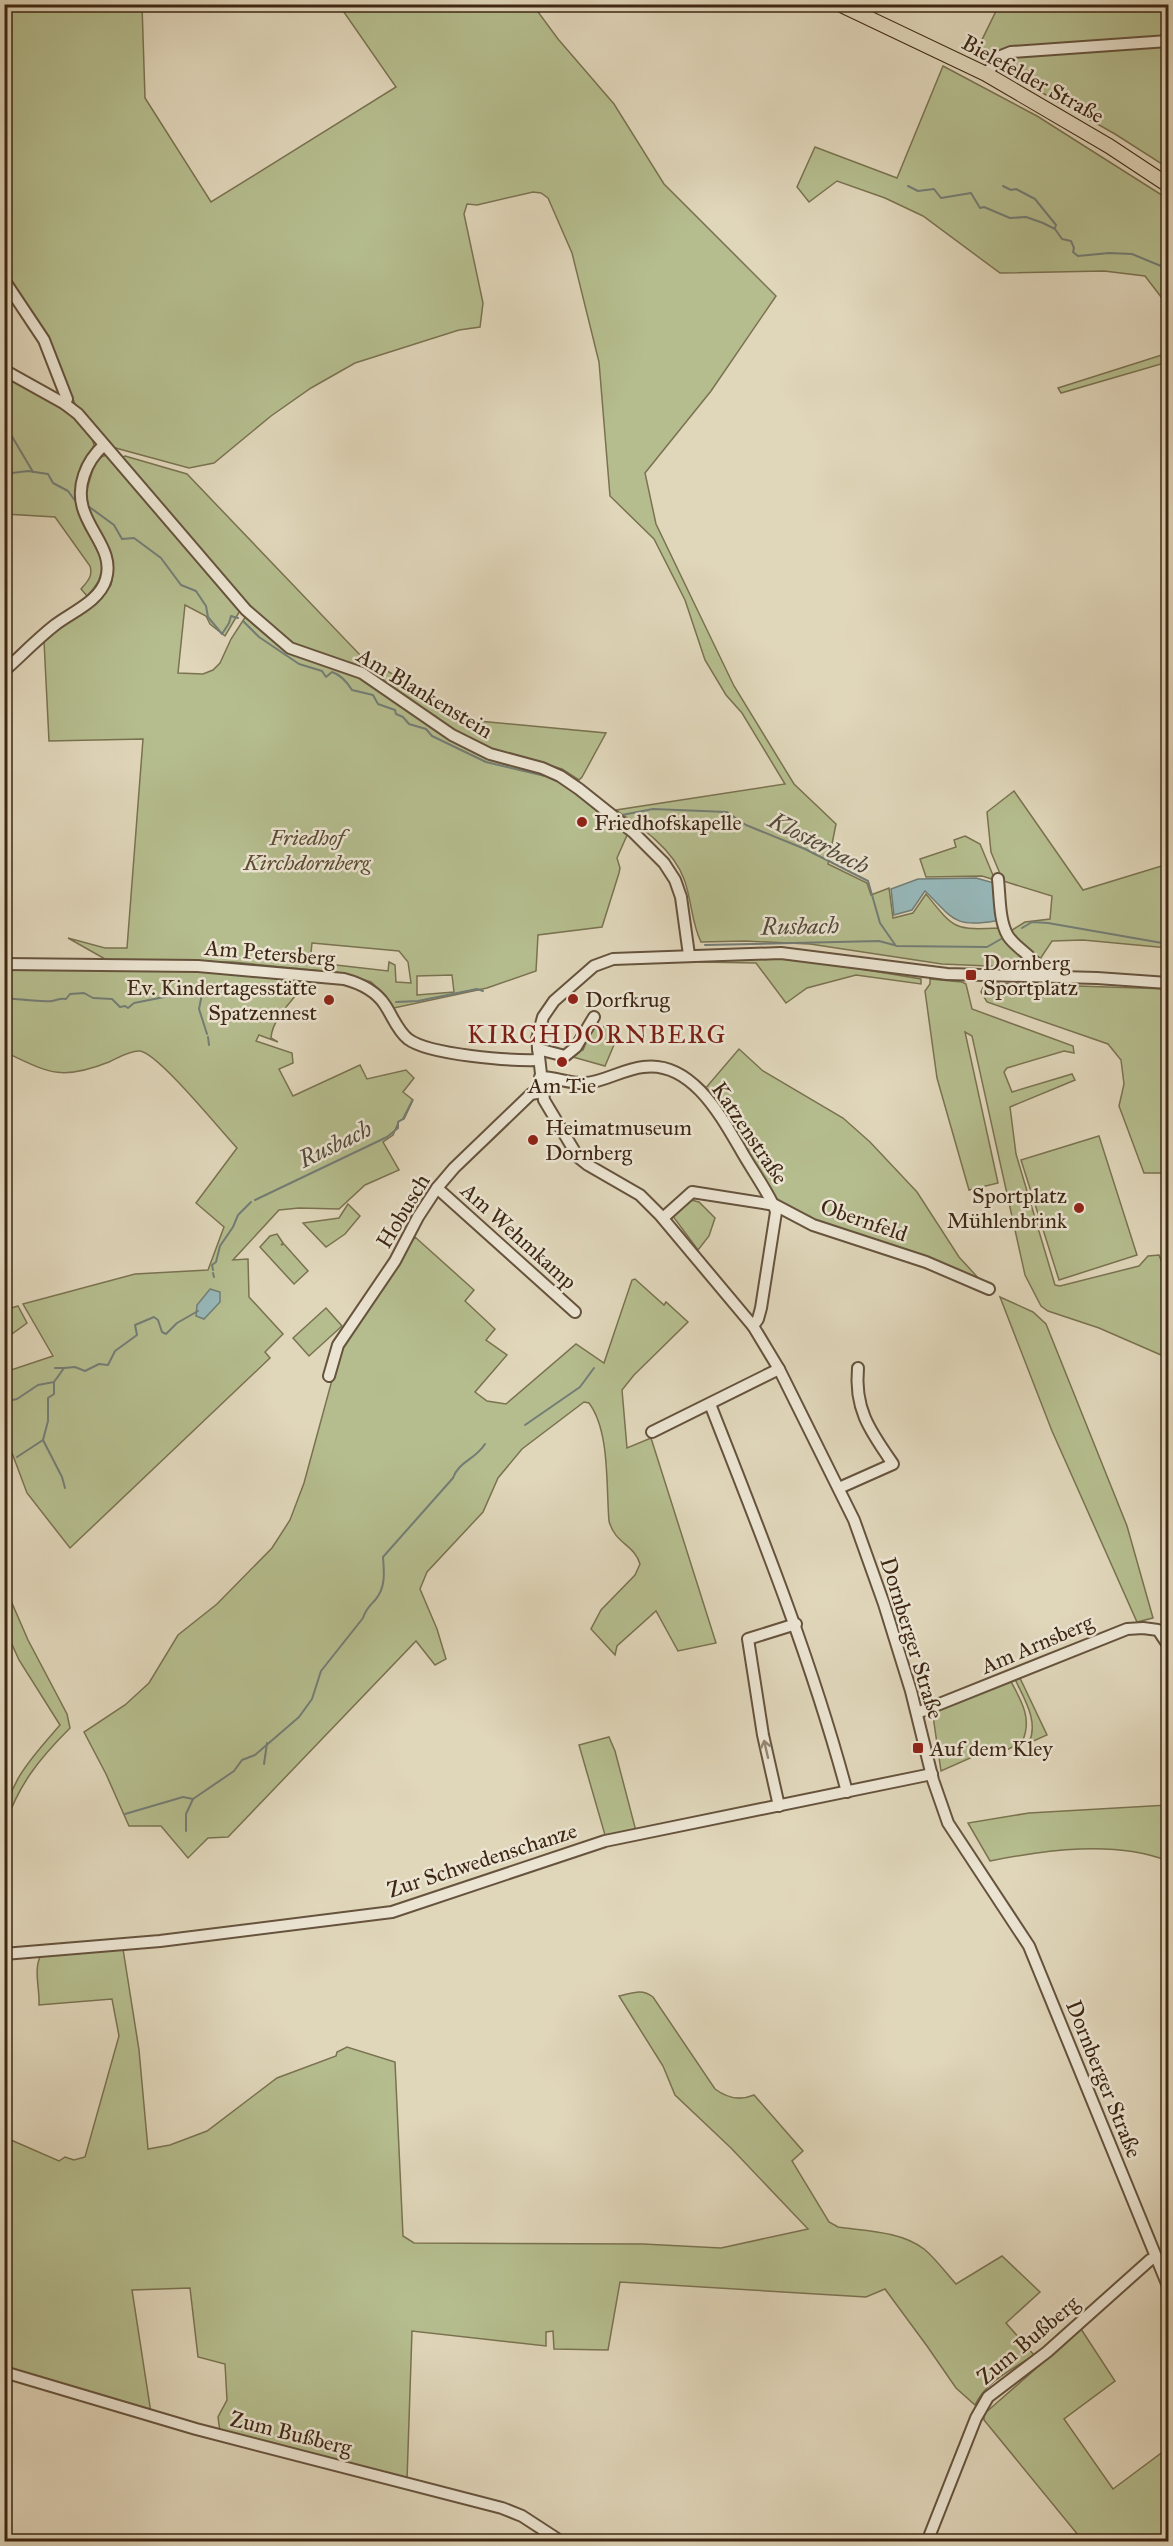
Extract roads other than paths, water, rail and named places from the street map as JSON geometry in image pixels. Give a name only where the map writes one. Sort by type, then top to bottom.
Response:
[{"type":"main road","name":"Bielefelder Straße","points":[[839,4],[869,10],[986,74],[1099,140],[1168,185]]},
{"type":"street","points":[[986,74],[1001,56],[1011,52],[1168,41]]},
{"type":"street","points":[[4,280],[44,340],[67,399],[65,404]]},
{"type":"street","name":"Am Blankenstein","points":[[4,370],[65,404],[78,414],[246,610],[290,648],[362,673],[452,735],[490,754],[560,776],[633,832],[664,863],[675,880],[681,897],[689,955]]},
{"type":"street","points":[[4,671],[56,624],[93,598],[103,586],[106,579],[106,561],[79,498],[89,462],[104,445]]},
{"type":"street","points":[[998,879],[1004,925],[1008,936],[1039,967],[1041,976]]},
{"type":"street","name":"Dornberger Straße","points":[[1168,983],[936,973],[790,953],[613,959],[594,966],[547,1011],[538,1032],[540,1077],[547,1108],[578,1157],[640,1195],[663,1218],[753,1326],[839,1488],[854,1520],[884,1604],[948,1823],[1029,1946],[1168,2286]]},
{"type":"street","name":"Am Petersberg","points":[[4,964],[198,966],[344,979],[361,985],[376,995],[384,1003],[396,1025],[407,1038],[420,1046],[505,1058],[538,1054]]},
{"type":"street","points":[[538,1054],[565,1056],[576,1047],[594,1017]]},
{"type":"street","name":"Katzenstraße","points":[[540,1077],[586,1083],[645,1066],[681,1075],[695,1086],[722,1118],[760,1184],[775,1205],[776,1212],[761,1308],[753,1326]]},
{"type":"street","name":"Hobusch","points":[[329,1376],[338,1345],[395,1261],[418,1217],[437,1188],[461,1161],[531,1094],[542,1092]]},
{"type":"street","name":"Am Wehmkamp","points":[[437,1188],[575,1312]]},
{"type":"street","name":"Obernfeld","points":[[663,1218],[692,1192],[775,1205],[813,1225],[926,1262],[989,1289]]},
{"type":"street","points":[[839,1488],[894,1464],[872,1433],[859,1406],[856,1389],[858,1368]]},
{"type":"street","points":[[652,1432],[778,1370]]},
{"type":"street","points":[[710,1404],[796,1624],[826,1713],[847,1792]]},
{"type":"street","points":[[779,1806],[763,1735],[748,1639],[796,1624]]},
{"type":"street","name":"Am Arnsberg","points":[[917,1713],[1127,1629],[1158,1630],[1168,1645]]},
{"type":"street","name":"Zur Schwedenschanze","points":[[4,1954],[160,1941],[392,1912],[591,1844],[932,1774]]},
{"type":"street","name":"Zum Bußberg","points":[[927,2541],[976,2418],[988,2397],[1047,2352],[1156,2257]]},
{"type":"street","name":"Zum Bußberg","points":[[4,2372],[196,2429],[501,2508],[531,2521],[562,2541]]},
{"type":"water","points":[[976,878],[994,883],[998,918],[995,921],[970,923],[955,919],[925,891],[912,910],[894,915],[891,889],[918,879]]},
{"type":"water","points":[[210,1289],[220,1292],[220,1302],[204,1319],[196,1316],[197,1305]]},
{"type":"waterway","points":[[908,186],[918,191],[934,189],[941,198],[971,193],[980,208],[984,207],[1010,218],[1026,217],[1055,229],[1062,239],[1071,241],[1073,252],[1078,256],[1109,253],[1132,254],[1161,266],[1168,279]]},
{"type":"waterway","points":[[1003,186],[1011,190],[1016,189],[1035,199],[1056,225],[1055,228]]},
{"type":"waterway","name":"Klosterbach","points":[[4,423],[33,472]]},
{"type":"waterway","name":"Klosterbach","points":[[4,474],[28,471],[48,474],[53,483],[68,491],[76,502],[80,503]]},
{"type":"waterway","name":"Klosterbach","points":[[88,506],[114,525],[122,539],[134,538],[161,558],[181,585],[196,591],[206,606],[208,617],[222,634],[231,616],[238,618]]},
{"type":"waterway","name":"Klosterbach","points":[[243,621],[259,637],[299,664],[322,671],[326,677],[332,672],[335,673],[344,679],[352,690],[373,695],[378,704],[395,710],[396,714],[403,717],[409,724],[426,729],[432,736],[486,762],[545,776]]},
{"type":"waterway","name":"Klosterbach","points":[[622,815],[653,809],[727,812],[746,825],[805,849],[868,881],[880,923],[896,946],[987,947],[1001,939]]},
{"type":"waterway","name":"Klosterbach","points":[[1022,928],[1032,922],[1048,923],[1168,944]]},
{"type":"waterway","name":"Rusbach","points":[[705,945],[879,941],[894,945]]},
{"type":"waterway","points":[[4,1001],[8,998],[52,1001],[66,999],[70,994],[84,993],[93,998],[112,999],[120,1007],[128,1008],[134,1003],[205,989],[210,986],[282,994],[297,990]]},
{"type":"waterway","points":[[203,989],[199,1009],[207,1034]]},
{"type":"waterway","points":[[396,1002],[418,1001],[477,989],[483,991]]},
{"type":"waterway","points":[[208,1037],[209,1045]]},
{"type":"waterway","name":"Rusbach","points":[[255,1200],[387,1137],[398,1128],[398,1122],[403,1119],[412,1101]]},
{"type":"waterway","name":"Rusbach","points":[[213,1270],[212,1265],[216,1262],[220,1246],[238,1215],[251,1202]]},
{"type":"waterway","name":"Rusbach","points":[[213,1273],[214,1277]]},
{"type":"waterway","name":"Rusbach","points":[[4,1402],[17,1399],[38,1385],[54,1382],[64,1368],[75,1367],[85,1371],[99,1364],[108,1365],[115,1351],[137,1335],[135,1325],[154,1317],[158,1320],[162,1332],[166,1334],[177,1323],[198,1311]]},
{"type":"waterway","name":"Rusbach","points":[[55,1368],[64,1368]]},
{"type":"waterway","points":[[525,1425],[580,1387],[594,1368]]},
{"type":"waterway","name":"Rusbach","points":[[54,1382],[54,1394],[48,1398],[48,1421],[43,1440],[62,1477],[65,1488]]},
{"type":"waterway","name":"Rusbach","points":[[17,1457],[43,1440]]},
{"type":"waterway","points":[[125,1814],[183,1797],[193,1799],[234,1771],[242,1760],[255,1755],[299,1717],[312,1699],[321,1671],[379,1594],[384,1579],[383,1557],[453,1478],[459,1468],[477,1454],[485,1444]]},
{"type":"waterway","points":[[264,1764],[267,1743]]},
{"type":"waterway","points":[[186,1831],[186,1814],[193,1799]]},
{"type":"place","name":"Friedhofskapelle","points":[[582,822]]},
{"type":"place","name":"Dornberg Sportplatz","points":[[971,975]]},
{"type":"place","name":"Dorfkrug","points":[[573,999]]},
{"type":"place","name":"Ev. Kindertagesstätte Spatzennest","points":[[329,1000]]},
{"type":"place","name":"Am Tie","points":[[562,1062]]},
{"type":"place","name":"Heimatmuseum Dornberg","points":[[533,1140]]},
{"type":"place","name":"Sportplatz Mühlenbrink","points":[[1079,1208]]},
{"type":"place","name":"Auf dem Kley","points":[[918,1748]]},
{"type":"district","name":"KIRCHDORNBERG","points":[[597,1034]]},
{"type":"park label","name":"Friedhof Kirchdornberg","points":[[307,850]]}]
